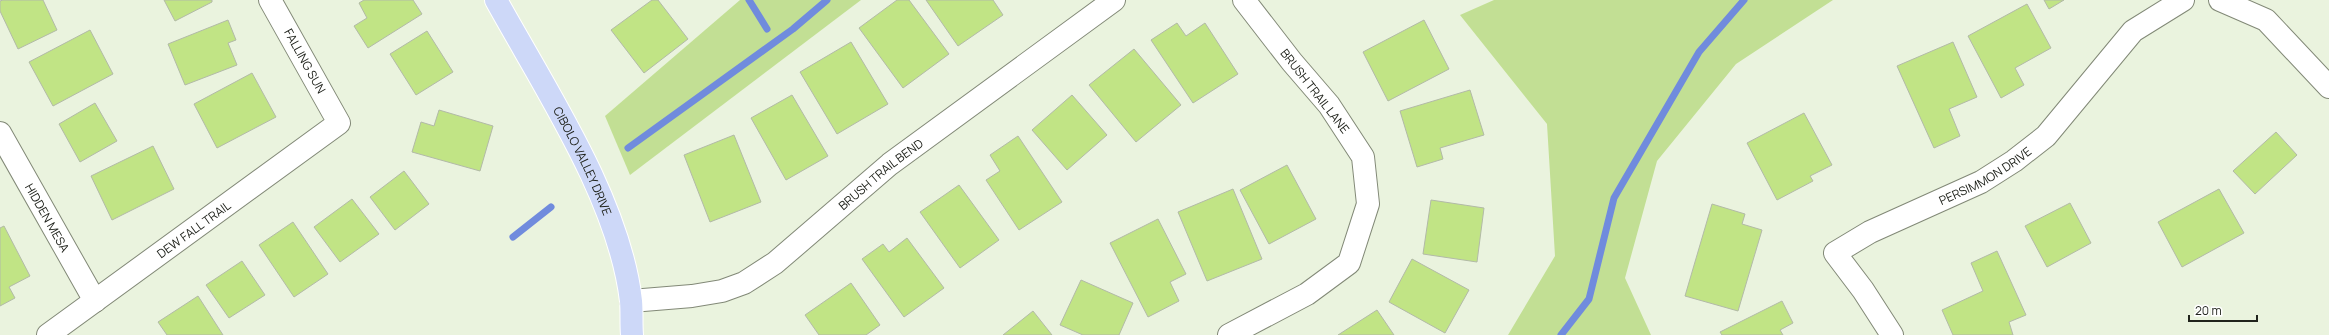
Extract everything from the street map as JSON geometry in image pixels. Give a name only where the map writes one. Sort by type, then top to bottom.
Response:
[{"type":"main road","name":"CIBOLO VALLEY DRIVE","points":[[496,0],[588,168],[607,211],[620,254],[631,301],[632,335]]},
{"type":"street","name":"FALLING SUN","points":[[270,0],[339,123]]},
{"type":"street","name":"BRUSH TRAIL BEND","points":[[631,301],[692,296],[722,290],[744,283],[775,263],[890,164],[1114,0]]},
{"type":"street","name":"BRUSH TRAIL LANE","points":[[1229,335],[1307,294],[1348,264],[1368,204],[1363,157],[1329,105],[1244,0]]},
{"type":"street","name":"PERSIMMON DRIVE","points":[[1892,335],[1863,290],[1835,253],[1870,232],[1981,182],[2014,161],[2046,136],[2133,31],[2183,0]]},
{"type":"street","points":[[2220,0],[2266,20],[2329,87]]},
{"type":"street","name":"DEW FALL TRAIL","points":[[48,335],[339,123]]},
{"type":"street","name":"HIDDEN MESA","points":[[0,133],[95,301]]},
{"type":"green space","points":[[740,0],[861,0],[630,175],[605,116]]},
{"type":"green space","points":[[1494,0],[1833,0],[1736,64],[1657,161],[1625,278],[1651,335],[1508,335],[1555,256],[1547,124],[1460,15]]},
{"type":"building","points":[[43,0],[57,30],[18,49],[0,11],[0,1]]},
{"type":"building","points":[[164,0],[212,0],[212,2],[175,21]]},
{"type":"building","points":[[364,0],[413,0],[422,14],[368,48],[354,26],[367,18],[359,3]]},
{"type":"building","points":[[652,0],[658,0],[688,39],[644,73],[611,30]]},
{"type":"building","points":[[897,0],[909,0],[949,54],[903,88],[859,28]]},
{"type":"building","points":[[926,0],[993,0],[1003,15],[958,46]]},
{"type":"building","points":[[2044,0],[2064,0],[2049,9]]},
{"type":"building","points":[[2027,4],[2051,48],[2015,68],[2024,85],[2001,98],[1968,36]]},
{"type":"building","points":[[228,20],[236,40],[228,43],[237,65],[185,85],[168,44]]},
{"type":"building","points":[[1424,20],[1449,69],[1388,101],[1363,52]]},
{"type":"building","points":[[1177,23],[1186,36],[1205,23],[1238,74],[1193,103],[1151,40]]},
{"type":"building","points":[[90,30],[113,74],[53,106],[29,62]]},
{"type":"building","points":[[427,31],[453,72],[416,95],[390,54]]},
{"type":"building","points":[[851,42],[888,104],[837,134],[800,72]]},
{"type":"building","points":[[1953,42],[1977,97],[1949,109],[1960,136],[1934,148],[1897,66]]},
{"type":"building","points":[[1134,49],[1181,105],[1136,142],[1089,85]]},
{"type":"building","points":[[252,73],[276,117],[217,148],[194,104]]},
{"type":"building","points":[[1470,90],[1484,135],[1440,148],[1443,159],[1417,167],[1400,111]]},
{"type":"building","points":[[792,95],[828,156],[786,180],[751,118]]},
{"type":"building","points":[[1072,95],[1107,135],[1067,170],[1032,130]]},
{"type":"building","points":[[95,103],[117,141],[80,162],[59,124]]},
{"type":"building","points":[[439,110],[493,126],[480,171],[412,152],[421,122],[434,126]]},
{"type":"building","points":[[1804,113],[1832,165],[1810,176],[1813,181],[1777,200],[1747,143]]},
{"type":"building","points":[[2276,132],[2297,155],[2255,194],[2233,171]]},
{"type":"building","points":[[734,135],[761,202],[710,222],[684,155]]},
{"type":"building","points":[[1018,136],[1062,202],[1019,230],[986,180],[1000,171],[990,155]]},
{"type":"building","points":[[153,146],[174,189],[112,220],[91,176]]},
{"type":"building","points":[[1287,165],[1316,219],[1269,244],[1240,190]]},
{"type":"building","points":[[404,171],[429,204],[395,230],[370,197]]},
{"type":"building","points":[[959,185],[999,240],[960,268],[920,212]]},
{"type":"building","points":[[1233,189],[1262,259],[1207,281],[1178,212]]},
{"type":"building","points":[[2219,189],[2244,233],[2182,267],[2158,222]]},
{"type":"building","points":[[352,199],[379,234],[340,262],[314,227]]},
{"type":"building","points":[[1431,200],[1484,208],[1477,262],[1423,254]]},
{"type":"building","points":[[2070,203],[2091,243],[2047,267],[2025,226]]},
{"type":"building","points":[[1712,204],[1745,214],[1742,224],[1762,230],[1738,311],[1685,296]]},
{"type":"building","points":[[1158,219],[1186,274],[1170,282],[1179,301],[1148,317],[1110,243]]},
{"type":"building","points":[[293,222],[328,274],[294,297],[259,245]]},
{"type":"building","points":[[4,226],[30,276],[9,287],[15,298],[0,306],[0,228]]},
{"type":"building","points":[[907,238],[944,288],[904,317],[862,259],[883,244],[889,252]]},
{"type":"building","points":[[1997,251],[2026,315],[2009,322],[2013,335],[1953,335],[1942,310],[1983,291],[1971,263]]},
{"type":"building","points":[[1412,259],[1469,290],[1445,333],[1389,302]]},
{"type":"building","points":[[242,261],[265,295],[229,318],[206,285]]},
{"type":"building","points":[[1081,280],[1133,303],[1119,335],[1083,335],[1060,325]]},
{"type":"building","points":[[851,283],[880,325],[866,335],[819,335],[805,315]]},
{"type":"building","points":[[198,296],[223,335],[167,335],[158,322]]},
{"type":"building","points":[[1782,301],[1793,323],[1780,330],[1783,335],[1722,335],[1720,332]]},
{"type":"building","points":[[1377,310],[1394,335],[1338,335]]},
{"type":"building","points":[[1033,311],[1052,335],[1003,335]]},
{"type":"waterway","points":[[749,0],[767,29]]},
{"type":"waterway","points":[[628,148],[793,29],[827,0]]},
{"type":"waterway","points":[[1561,335],[1589,299],[1614,198],[1699,52],[1744,0]]},
{"type":"waterway","points":[[513,237],[551,207]]}]
